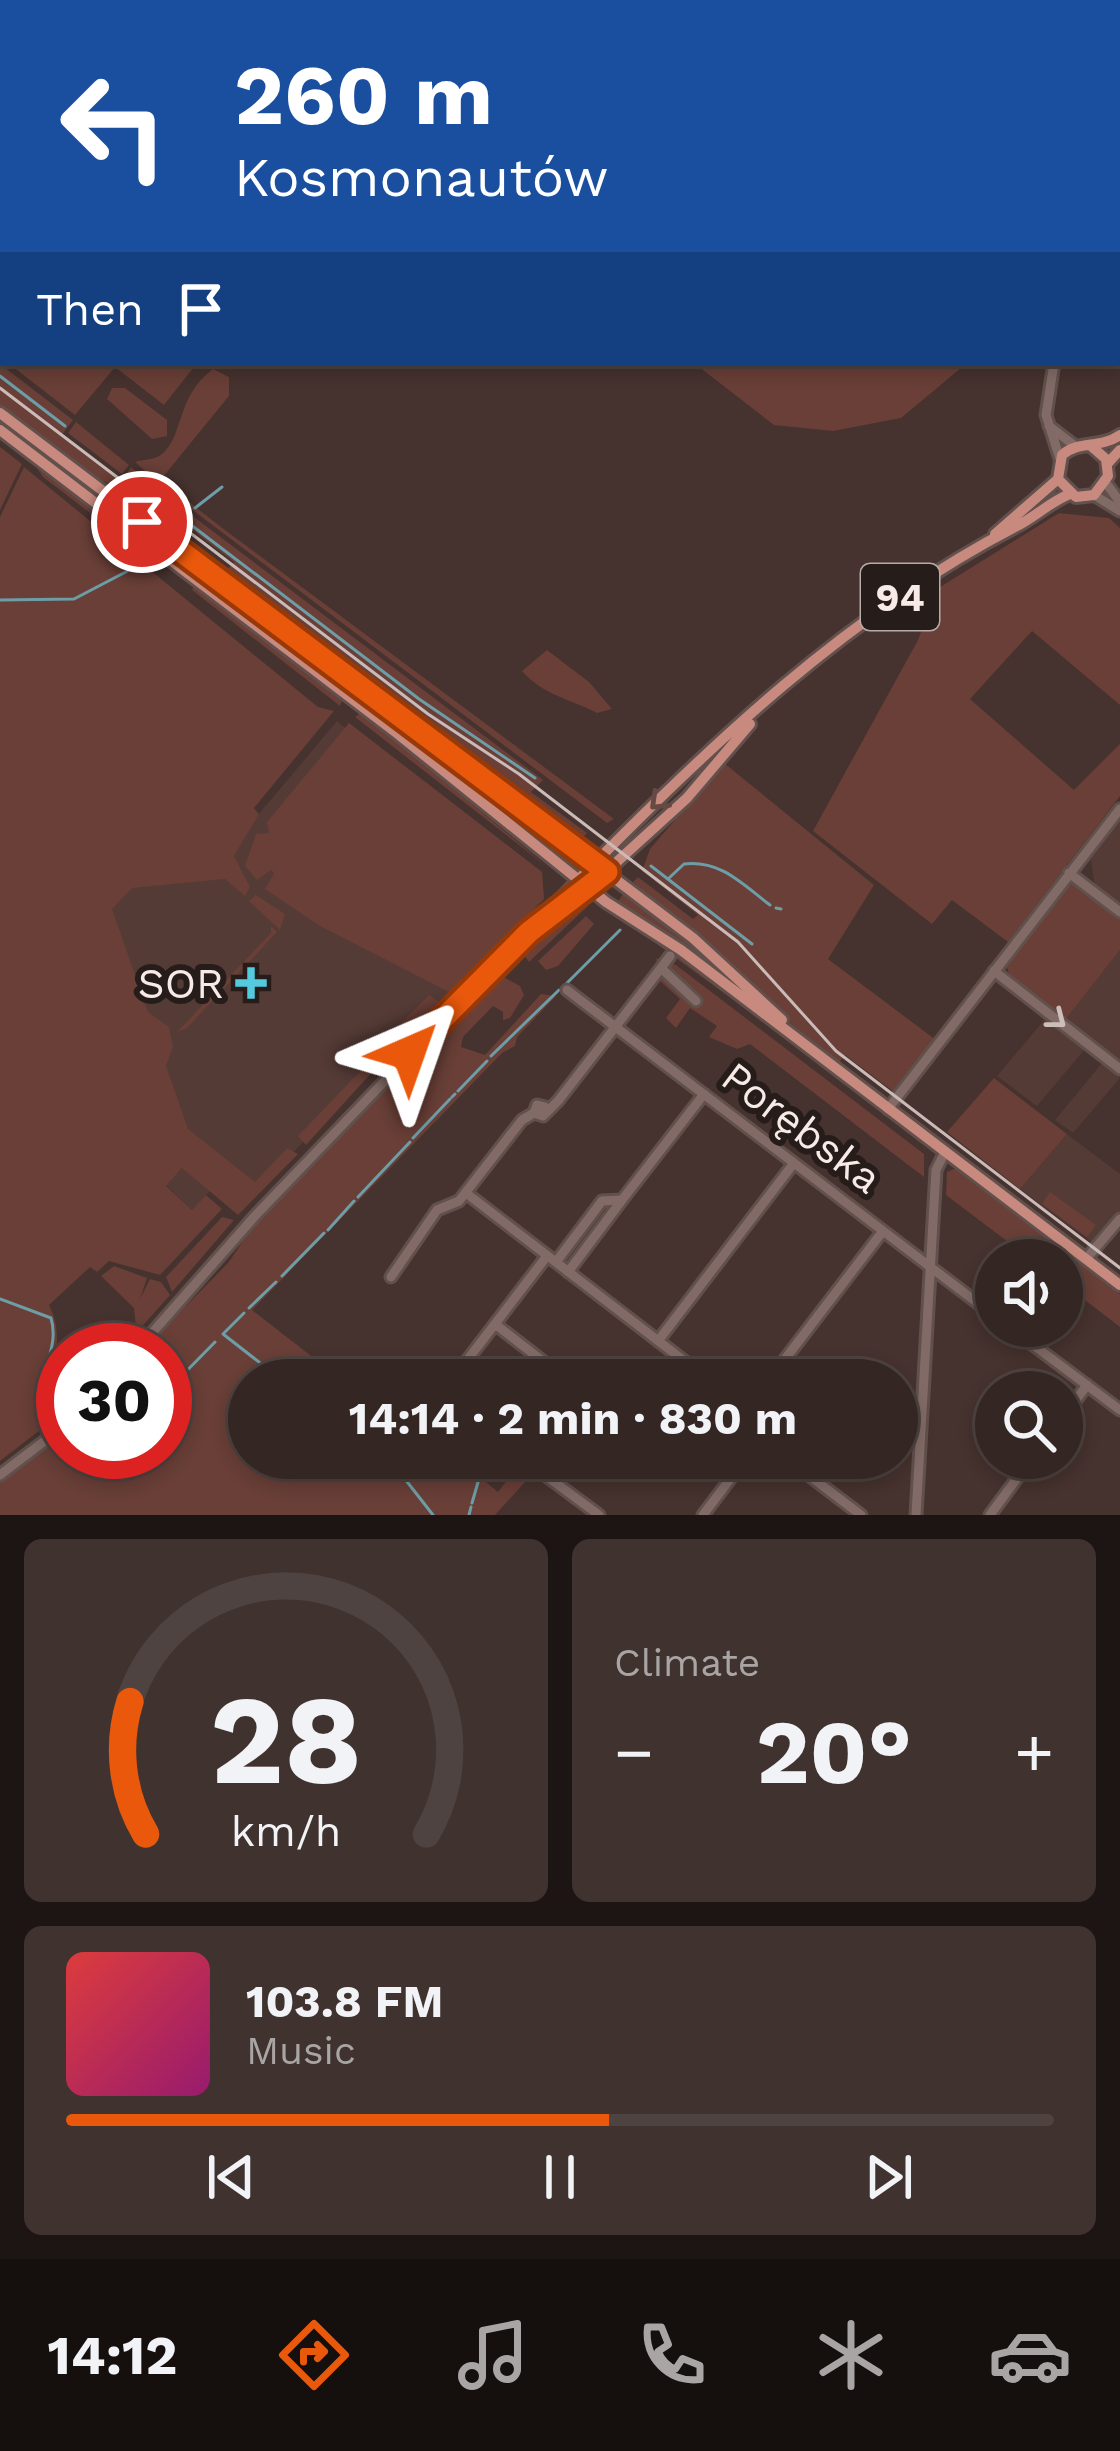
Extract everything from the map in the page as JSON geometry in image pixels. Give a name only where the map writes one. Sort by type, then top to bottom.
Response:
[{"type":"main road","points":[[0,413],[712,954],[810,1048]]},
{"type":"main road","points":[[0,430],[398,734],[583,884],[810,1048],[1120,1285]]},
{"type":"main road","points":[[1120,435],[1105,445],[1075,446],[1060,459],[1058,478],[1070,494],[1094,495],[1106,483],[1108,463],[1120,450]]},
{"type":"main road","points":[[1090,446],[1108,463]]},
{"type":"main road","name":"94","points":[[993,537],[1058,478]]},
{"type":"main road","name":"94","points":[[595,863],[834,643],[993,537],[1070,494]]},
{"type":"main road","name":"94","points":[[583,884],[607,872],[688,798],[758,713]]},
{"type":"main road","points":[[583,884],[595,863]]},
{"type":"street","points":[[1053,366],[1046,410],[1060,459]]},
{"type":"street","points":[[1049,426],[1075,446]]},
{"type":"street","points":[[1106,483],[1120,507]]},
{"type":"street","points":[[1094,495],[1120,507]]},
{"type":"street","points":[[888,1109],[1120,808]]},
{"type":"street","points":[[1069,873],[1120,912]]},
{"type":"street","points":[[161,1323],[339,1127],[583,884]]},
{"type":"street","points":[[391,1277],[437,1210],[466,1193],[522,1120],[558,1101],[670,956]]},
{"type":"street","points":[[661,968],[696,1001]]},
{"type":"street","points":[[994,971],[1120,1069]]},
{"type":"street","name":"Porębska","points":[[567,990],[975,1301]]},
{"type":"street","points":[[568,1272],[704,1094]]},
{"type":"street","points":[[916,1515],[936,1170],[944,1152]]},
{"type":"street","points":[[658,1341],[794,1163]]},
{"type":"street","points":[[466,1193],[682,1359]]},
{"type":"street","points":[[468,1359],[602,1201],[622,1200]]},
{"type":"street","points":[[1086,1259],[1120,1219]]},
{"type":"street","points":[[785,1359],[883,1231]]},
{"type":"street","points":[[495,1324],[540,1359]]},
{"type":"street","points":[[1036,1347],[1120,1410]]},
{"type":"street","points":[[1083,1390],[1087,1385]]},
{"type":"street","points":[[0,1475],[36,1448]]},
{"type":"street","points":[[550,1479],[598,1515]]},
{"type":"street","points":[[703,1515],[730,1479]]},
{"type":"street","points":[[814,1479],[861,1515]]},
{"type":"street","points":[[990,1515],[1017,1479]]},
{"type":"shaded area","points":[[3,366],[73,420],[61,436],[117,478],[111,485],[80,469],[0,408]]},
{"type":"shaded area","points":[[12,366],[195,366],[164,405],[115,367],[75,415]]},
{"type":"shaded area","points":[[698,366],[963,366],[901,418],[833,431],[774,425]]},
{"type":"shaded area","points":[[213,369],[229,377],[229,396],[158,483],[135,462],[159,456],[169,446],[186,403]]},
{"type":"shaded area","points":[[112,388],[125,388],[167,420],[167,436],[152,439],[107,399]]},
{"type":"shaded area","points":[[76,422],[129,465],[122,474],[68,433]]},
{"type":"shaded area","points":[[0,447],[22,464],[0,510]]},
{"type":"shaded area","points":[[32,460],[145,546],[136,548],[43,477]]},
{"type":"shaded area","points":[[24,467],[318,707],[334,711],[254,808],[259,814],[234,856],[250,887],[245,896],[225,879],[132,888],[112,909],[148,1012],[169,1027],[173,1047],[166,1066],[188,1129],[255,1182],[287,1148],[298,1154],[238,1215],[182,1168],[166,1186],[192,1210],[206,1195],[222,1209],[160,1275],[109,1261],[97,1272],[90,1267],[49,1305],[55,1323],[36,1323],[36,1433],[0,1461],[0,517]]},
{"type":"shaded area","points":[[131,467],[157,490],[137,509],[116,492]]},
{"type":"shaded area","points":[[179,494],[614,819],[607,823],[178,499]]},
{"type":"shaded area","points":[[186,511],[543,780],[531,792],[587,833],[581,839],[549,814],[532,809],[171,534],[225,572],[234,562],[178,519]]},
{"type":"shaded area","points":[[1059,513],[1109,518],[1120,528],[1120,705],[1032,631],[970,699],[1074,790],[1120,744],[1120,796],[1008,942],[952,900],[932,924],[813,831],[918,640],[937,589]]},
{"type":"shaded area","points":[[161,541],[359,693],[360,697],[158,545]]},
{"type":"shaded area","points":[[195,585],[343,698],[340,706],[192,590]]},
{"type":"shaded area","points":[[547,650],[589,682],[612,709],[597,713],[530,679],[522,671]]},
{"type":"shaded area","points":[[373,703],[572,851],[567,857],[370,707]]},
{"type":"shaded area","points":[[362,712],[551,870],[355,717]]},
{"type":"shaded area","points":[[337,721],[345,728],[349,723],[542,872],[544,899],[257,1189],[187,1131],[101,889],[247,828]]},
{"type":"shaded area","points":[[349,723],[542,872],[544,899],[449,992],[320,926],[265,889],[274,874],[271,870],[257,880],[245,866],[256,834],[269,833],[267,822]]},
{"type":"shaded area","points":[[724,763],[874,885],[828,959],[936,1040],[894,1092],[845,1055],[837,1065],[633,882],[638,877],[693,919],[698,915],[642,871],[650,849]]},
{"type":"shaded area","points":[[1120,821],[1120,905],[1095,887],[1091,859]]},
{"type":"shaded area","points":[[1076,883],[1120,917],[1120,950],[1066,1019],[1009,974],[1007,967],[1070,884]]},
{"type":"shaded area","points":[[623,894],[695,945],[767,1010],[616,904]]},
{"type":"shaded area","points":[[256,895],[285,914],[280,930],[249,901]]},
{"type":"shaded area","points":[[576,903],[588,906],[529,962],[519,948]]},
{"type":"shaded area","points":[[586,916],[594,924],[558,966],[546,970],[538,961]]},
{"type":"shaded area","points":[[271,926],[277,932],[187,1028],[177,1032],[271,933]]},
{"type":"shaded area","points":[[658,945],[676,953],[809,1055]]},
{"type":"shaded area","points":[[1120,950],[1120,1060],[1066,1019]]},
{"type":"shaded area","points":[[656,958],[676,965],[924,1154],[924,1177],[750,1044],[737,1049],[709,1037],[717,1026],[690,1008],[676,1028],[666,1018],[680,999],[660,981]]},
{"type":"shaded area","points":[[494,972],[520,986],[524,995],[510,1018],[503,1020],[503,1012],[493,1006],[463,1037],[461,1047],[485,1055],[541,994],[556,996],[517,1037],[515,1046],[502,1053],[252,1310],[315,1359],[228,1359],[228,1479],[482,1479],[498,1492],[508,1479],[528,1479],[495,1515],[0,1515],[0,1482],[36,1455],[36,1479],[192,1479],[192,1323],[169,1323],[229,1262],[254,1224]]},
{"type":"shaded area","points":[[429,995],[441,1003],[386,1064],[373,1051]]},
{"type":"shaded area","points":[[1045,1019],[1085,1049],[1037,1106],[997,1076]]},
{"type":"shaded area","points":[[1102,1063],[1120,1078],[1073,1133],[1055,1120]]},
{"type":"shaded area","points":[[367,1064],[374,1070],[306,1145],[298,1136]]},
{"type":"shaded area","points":[[994,1078],[1067,1134],[1020,1189],[947,1132]]},
{"type":"shaded area","points":[[1067,1134],[1120,1174],[1120,1214],[1095,1244],[1020,1189]]},
{"type":"shaded area","points":[[183,1167],[210,1191],[192,1210],[166,1185]]},
{"type":"shaded area","points":[[956,1168],[1049,1239],[1004,1239],[946,1195],[947,1172]]},
{"type":"shaded area","points":[[1050,1192],[1096,1225],[1087,1237],[1042,1204]]},
{"type":"shaded area","points":[[222,1217],[234,1220],[172,1292],[166,1277]]},
{"type":"shaded area","points":[[1083,1265],[1120,1294],[1120,1327],[1083,1299]]},
{"type":"shaded area","points":[[114,1266],[147,1278],[140,1299],[150,1279],[161,1282],[170,1295],[145,1323],[136,1323],[134,1308],[101,1276]]},
{"type":"waterway","points":[[0,376],[65,426]]},
{"type":"waterway","points":[[195,508],[222,487]]},
{"type":"waterway","points":[[182,518],[419,699],[535,778]]},
{"type":"waterway","points":[[0,600],[74,599],[141,564]]},
{"type":"waterway","points":[[669,878],[684,864],[709,866],[730,875],[770,905]]},
{"type":"waterway","points":[[651,866],[752,944]]},
{"type":"waterway","points":[[776,908],[781,909]]},
{"type":"waterway","points":[[566,984],[620,930]]},
{"type":"waterway","points":[[491,1056],[559,990]]},
{"type":"waterway","points":[[458,1091],[487,1061]]},
{"type":"waterway","points":[[452,1097],[455,1094]]},
{"type":"waterway","points":[[413,1138],[450,1099]]},
{"type":"waterway","points":[[358,1197],[410,1142]]},
{"type":"waterway","points":[[328,1230],[354,1201]]},
{"type":"waterway","points":[[282,1276],[324,1233]]},
{"type":"waterway","points":[[249,1308],[276,1282]]},
{"type":"waterway","points":[[0,1299],[51,1318],[52,1323]]},
{"type":"waterway","points":[[224,1333],[244,1313]]},
{"type":"waterway","points":[[223,1334],[255,1359]]},
{"type":"waterway","points":[[192,1365],[215,1342]]},
{"type":"waterway","points":[[405,1479],[433,1515]]},
{"type":"waterway","points":[[472,1503],[479,1479]]},
{"type":"waterway","points":[[469,1515],[471,1507]]},
{"type":"tram line","points":[[0,388],[428,714],[519,774],[738,942],[836,1051],[1120,1268]]},
{"type":"place","name":"SOR","points":[[251,983]]},
{"type":"route","points":[[142,522],[607,872],[529,932],[409,1053]]}]
